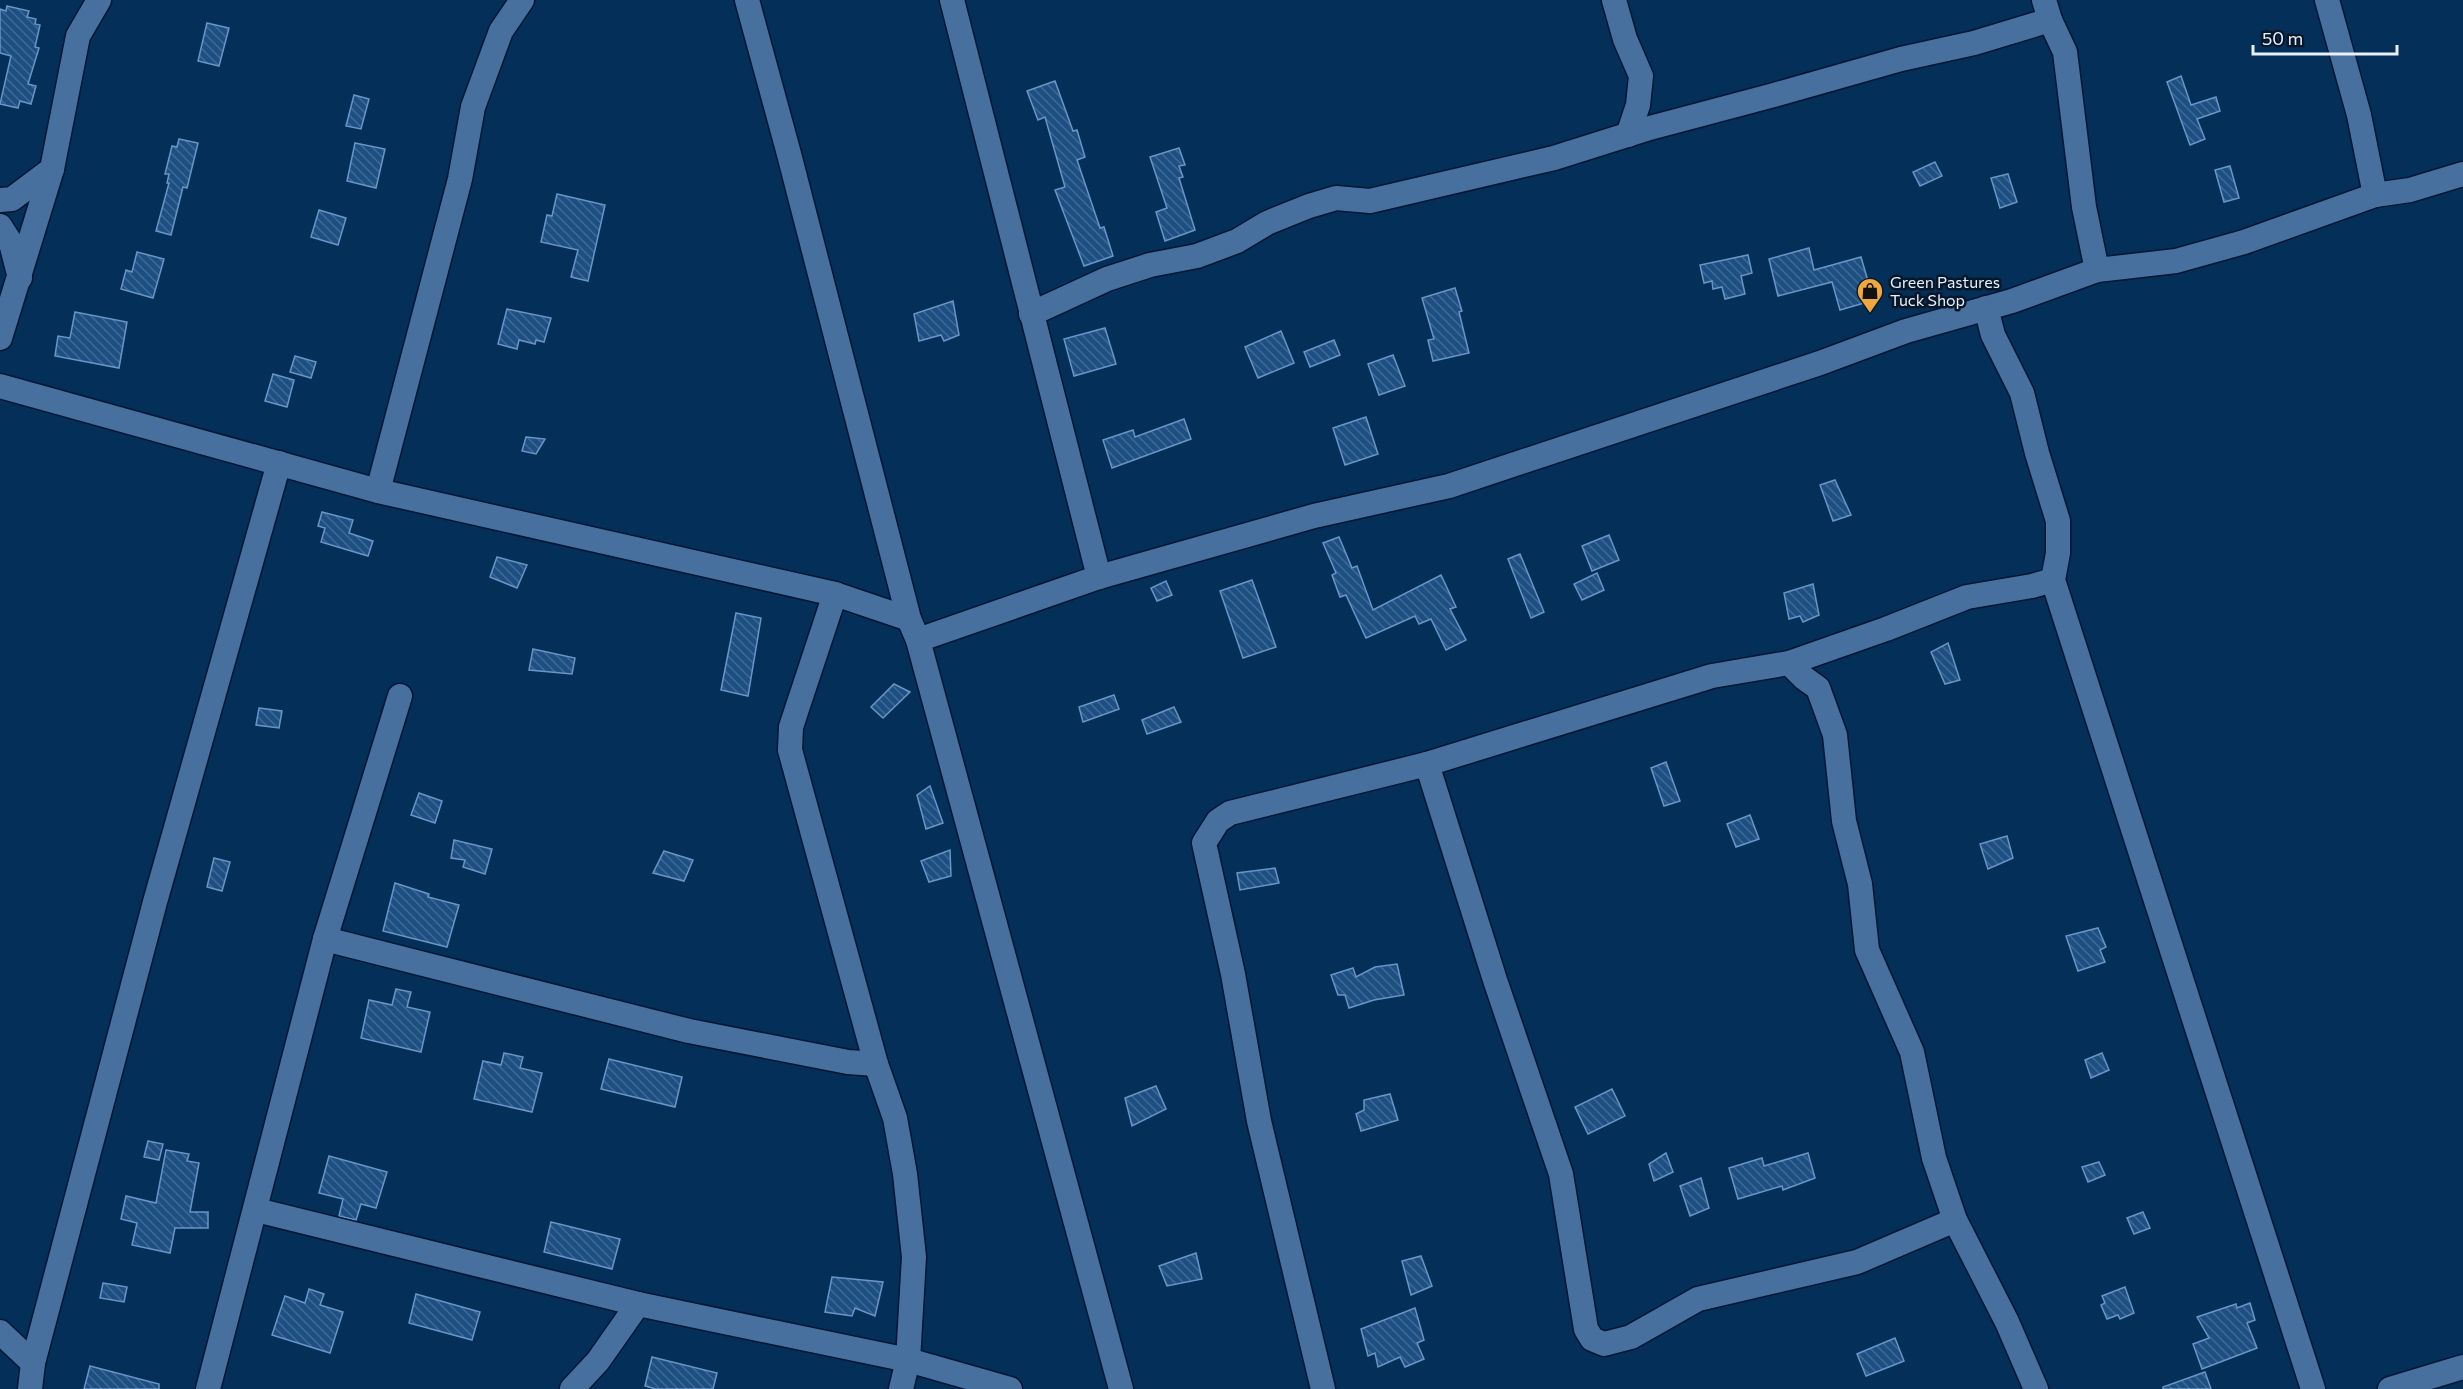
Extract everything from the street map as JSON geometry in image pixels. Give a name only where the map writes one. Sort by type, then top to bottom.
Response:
[{"type":"street","points":[[0,338],[52,169],[78,36],[99,0]]},
{"type":"street","points":[[378,491],[460,179],[473,107],[501,31],[522,0]]},
{"type":"street","points":[[747,0],[914,630],[1121,1389]]},
{"type":"street","points":[[952,0],[1098,577]]},
{"type":"street","points":[[1614,0],[1625,39],[1641,75],[1638,105],[1628,135]]},
{"type":"street","points":[[2327,0],[2359,115],[2375,195]]},
{"type":"street","points":[[1031,314],[1107,279],[1150,265],[1197,256],[1237,241],[1268,223],[1309,206],[1336,198],[1370,201],[1407,194],[1554,158],[1901,58],[1974,43],[2047,10],[2065,52],[2084,207],[2097,270]]},
{"type":"street","points":[[0,200],[12,199],[52,169]]},
{"type":"street","points":[[0,386],[378,491],[835,594],[914,630],[1314,516],[1449,486],[1820,363],[1906,331],[1986,308],[2097,270],[2176,261],[2244,242],[2375,195],[2410,190],[2463,174]]},
{"type":"street","points":[[0,226],[10,243],[20,278]]},
{"type":"street","points":[[1986,308],[1993,335],[2022,393],[2037,453],[2058,521],[2058,554],[2053,580],[2313,1389]]},
{"type":"street","points":[[30,1389],[33,1363],[155,902],[279,463]]},
{"type":"street","points":[[1323,1389],[1259,1121],[1233,974],[1204,843],[1218,821],[1230,813],[1427,764],[1712,676],[1789,663],[1886,629],[1966,597],[2032,586],[2053,580]]},
{"type":"street","points":[[835,594],[791,727],[790,750],[876,1064],[895,1118],[905,1174],[914,1257],[908,1360],[901,1389]]},
{"type":"street","points":[[1789,663],[1818,688],[1835,735],[1844,821],[1860,885],[1868,950],[1912,1052],[1934,1158],[1955,1220],[2007,1322],[2036,1389]]},
{"type":"street","points":[[208,1389],[326,939],[399,696]]},
{"type":"street","points":[[1427,764],[1495,980],[1561,1174],[1586,1329],[1592,1339],[1604,1344],[1631,1337],[1698,1299],[1857,1262],[1955,1220]]},
{"type":"street","points":[[326,939],[689,1031],[848,1062],[876,1064]]},
{"type":"street","points":[[256,1210],[638,1304],[908,1360],[1011,1389]]},
{"type":"street","points":[[572,1389],[598,1361],[638,1304]]},
{"type":"street","points":[[0,1332],[33,1363]]},
{"type":"street","points":[[2390,1389],[2463,1367]]},
{"type":"building","points":[[7,6],[29,11],[27,17],[36,19],[35,24],[40,25],[35,47],[39,48],[28,84],[36,86],[31,104],[20,101],[18,108],[0,104],[11,56],[0,53],[0,9],[6,11]]},
{"type":"building","points":[[207,23],[229,28],[219,66],[198,61]]},
{"type":"building","points":[[2181,76],[2191,105],[2216,97],[2220,111],[2197,119],[2205,139],[2190,145],[2167,82]]},
{"type":"building","points":[[1055,81],[1073,131],[1077,130],[1085,157],[1077,160],[1100,228],[1104,227],[1113,256],[1084,266],[1055,190],[1065,187],[1045,117],[1038,120],[1027,91]]},
{"type":"building","points":[[354,95],[369,99],[361,129],[346,126]]},
{"type":"building","points":[[179,139],[198,143],[187,188],[183,187],[171,235],[156,231],[169,183],[167,183],[169,174],[165,174],[172,146],[177,147]]},
{"type":"building","points":[[355,143],[385,149],[376,188],[347,181]]},
{"type":"building","points":[[1179,148],[1185,165],[1179,166],[1183,177],[1179,178],[1195,230],[1165,241],[1156,212],[1167,208],[1150,157]]},
{"type":"building","points":[[1935,162],[1942,176],[1920,186],[1913,172]]},
{"type":"building","points":[[2230,166],[2239,198],[2224,202],[2215,170]]},
{"type":"building","points":[[2008,174],[2017,202],[2000,208],[1991,178]]},
{"type":"building","points":[[557,194],[605,205],[588,281],[571,277],[578,250],[541,242],[547,215],[552,216]]},
{"type":"building","points":[[319,210],[346,218],[338,245],[311,237]]},
{"type":"building","points":[[1809,248],[1814,270],[1861,257],[1872,295],[1869,296],[1871,301],[1840,310],[1832,282],[1778,296],[1769,259]]},
{"type":"building","points":[[137,252],[164,259],[153,298],[121,289],[126,270],[132,272]]},
{"type":"building","points":[[1748,255],[1752,273],[1741,276],[1745,294],[1725,299],[1722,287],[1713,289],[1712,281],[1704,283],[1700,265]]},
{"type":"building","points":[[1455,288],[1462,311],[1459,312],[1469,353],[1433,361],[1428,340],[1434,339],[1422,298]]},
{"type":"building","points":[[953,301],[959,335],[944,341],[941,335],[919,341],[914,314]]},
{"type":"building","points":[[507,309],[551,318],[544,342],[536,340],[535,344],[519,340],[517,349],[498,344]]},
{"type":"building","points":[[75,312],[127,322],[119,368],[55,356],[58,336],[70,338]]},
{"type":"building","points":[[1105,328],[1116,364],[1074,376],[1064,339]]},
{"type":"building","points":[[1281,331],[1294,363],[1258,378],[1245,347]]},
{"type":"building","points":[[1334,340],[1340,355],[1310,367],[1304,352]]},
{"type":"building","points":[[1393,355],[1405,386],[1379,395],[1368,364]]},
{"type":"building","points":[[295,356],[316,362],[311,378],[290,372]]},
{"type":"building","points":[[273,374],[294,380],[287,407],[265,401]]},
{"type":"building","points":[[1366,417],[1378,454],[1345,465],[1333,428]]},
{"type":"building","points":[[1184,419],[1191,439],[1112,468],[1103,440],[1133,430],[1135,437]]},
{"type":"building","points":[[526,437],[545,439],[536,454],[522,451]]},
{"type":"building","points":[[1835,480],[1851,515],[1833,521],[1820,485]]},
{"type":"building","points":[[322,512],[353,520],[349,533],[373,541],[368,556],[321,542],[325,528],[318,526]]},
{"type":"building","points":[[1609,535],[1619,560],[1592,571],[1582,546]]},
{"type":"building","points":[[1339,537],[1352,568],[1357,566],[1373,610],[1441,575],[1456,607],[1450,609],[1466,640],[1446,650],[1431,619],[1419,624],[1415,616],[1366,638],[1346,595],[1340,597],[1332,575],[1336,573],[1323,543]]},
{"type":"building","points":[[1520,554],[1544,612],[1531,618],[1508,559]]},
{"type":"building","points":[[497,557],[527,565],[517,588],[490,577]]},
{"type":"building","points":[[1597,573],[1604,590],[1582,600],[1574,584]]},
{"type":"building","points":[[1252,580],[1276,647],[1243,658],[1220,591]]},
{"type":"building","points":[[1166,581],[1172,595],[1157,601],[1151,588]]},
{"type":"building","points":[[1813,584],[1819,615],[1803,622],[1800,616],[1789,619],[1784,593]]},
{"type":"building","points":[[736,613],[761,618],[748,696],[721,690]]},
{"type":"building","points":[[1948,643],[1960,680],[1945,684],[1931,652]]},
{"type":"building","points":[[533,649],[575,658],[572,674],[529,670]]},
{"type":"building","points":[[894,684],[910,692],[883,718],[871,707]]},
{"type":"building","points":[[1114,695],[1119,709],[1083,722],[1079,707]]},
{"type":"building","points":[[1174,707],[1181,722],[1147,734],[1142,720]]},
{"type":"building","points":[[259,708],[282,711],[279,728],[256,725]]},
{"type":"building","points":[[1666,762],[1680,801],[1664,806],[1651,768]]},
{"type":"building","points":[[930,786],[943,823],[926,829],[917,795]]},
{"type":"building","points":[[419,793],[442,801],[435,823],[411,815]]},
{"type":"building","points":[[1750,815],[1759,839],[1736,847],[1727,824]]},
{"type":"building","points":[[2007,836],[2013,858],[1988,869],[1980,844]]},
{"type":"building","points":[[454,840],[492,849],[485,874],[463,867],[465,860],[451,858]]},
{"type":"building","points":[[950,850],[951,876],[929,882],[921,861]]},
{"type":"building","points":[[664,851],[693,860],[684,881],[653,873]]},
{"type":"building","points":[[214,858],[230,862],[222,891],[207,887]]},
{"type":"building","points":[[1275,868],[1279,883],[1240,890],[1237,873]]},
{"type":"building","points":[[395,883],[429,894],[428,897],[459,905],[447,947],[383,931]]},
{"type":"building","points":[[2098,928],[2106,947],[2100,950],[2105,962],[2078,971],[2066,936]]},
{"type":"building","points":[[1397,964],[1404,995],[1374,1000],[1349,1008],[1345,995],[1338,995],[1331,975],[1353,968],[1356,977],[1375,967]]},
{"type":"building","points":[[396,989],[411,992],[407,1007],[430,1012],[421,1052],[361,1038],[369,1000],[392,1005]]},
{"type":"building","points":[[504,1053],[523,1057],[520,1068],[542,1073],[532,1112],[474,1099],[483,1061],[501,1065]]},
{"type":"building","points":[[2102,1053],[2109,1070],[2091,1078],[2085,1060]]},
{"type":"building","points":[[609,1059],[682,1077],[675,1107],[601,1089]]},
{"type":"building","points":[[1156,1086],[1166,1109],[1132,1126],[1125,1098]]},
{"type":"building","points":[[1612,1089],[1625,1116],[1588,1134],[1575,1107]]},
{"type":"building","points":[[1390,1094],[1398,1120],[1361,1131],[1356,1114],[1364,1110],[1364,1100]]},
{"type":"building","points":[[148,1141],[163,1144],[159,1160],[144,1157]]},
{"type":"building","points":[[166,1150],[189,1154],[187,1161],[199,1163],[190,1212],[208,1212],[208,1228],[175,1228],[170,1253],[132,1245],[137,1223],[121,1219],[126,1196],[156,1203]]},
{"type":"building","points":[[1666,1153],[1673,1172],[1654,1181],[1649,1164]]},
{"type":"building","points":[[1808,1153],[1815,1178],[1783,1190],[1782,1186],[1738,1199],[1729,1168],[1762,1158],[1764,1166]]},
{"type":"building","points":[[329,1156],[387,1172],[376,1208],[361,1204],[356,1220],[339,1216],[343,1199],[319,1193]]},
{"type":"building","points":[[2099,1162],[2105,1175],[2088,1182],[2082,1167]]},
{"type":"building","points":[[1701,1178],[1709,1208],[1690,1216],[1680,1186]]},
{"type":"building","points":[[2143,1212],[2150,1228],[2134,1234],[2127,1218]]},
{"type":"building","points":[[551,1222],[620,1239],[612,1269],[544,1252]]},
{"type":"building","points":[[1196,1253],[1202,1279],[1167,1286],[1159,1266]]},
{"type":"building","points":[[1421,1256],[1432,1286],[1411,1295],[1402,1261]]},
{"type":"building","points":[[832,1277],[883,1282],[875,1316],[855,1308],[852,1316],[825,1312]]},
{"type":"building","points":[[103,1283],[127,1287],[124,1302],[100,1298]]},
{"type":"building","points":[[2125,1287],[2134,1313],[2120,1319],[2118,1315],[2107,1319],[2101,1305],[2105,1303],[2102,1296]]},
{"type":"building","points":[[309,1289],[324,1294],[320,1305],[343,1312],[330,1353],[272,1335],[285,1296],[305,1303]]},
{"type":"building","points":[[416,1294],[480,1312],[472,1340],[409,1323]]},
{"type":"building","points":[[2250,1303],[2255,1320],[2247,1323],[2257,1348],[2202,1369],[2193,1344],[2209,1338],[2197,1317],[2236,1304],[2237,1308]]},
{"type":"building","points":[[1415,1308],[1424,1340],[1417,1343],[1424,1359],[1405,1367],[1400,1357],[1378,1367],[1375,1353],[1368,1356],[1361,1329]]},
{"type":"building","points":[[1895,1338],[1904,1361],[1866,1376],[1857,1354]]},
{"type":"building","points":[[652,1357],[717,1373],[713,1389],[656,1389],[645,1386]]},
{"type":"building","points":[[90,1366],[159,1384],[159,1389],[84,1389]]},
{"type":"building","points":[[2205,1372],[2211,1389],[2163,1389],[2163,1387]]},
{"type":"place","name":"Green Pastures Tuck Shop","points":[[1870,314]]}]
